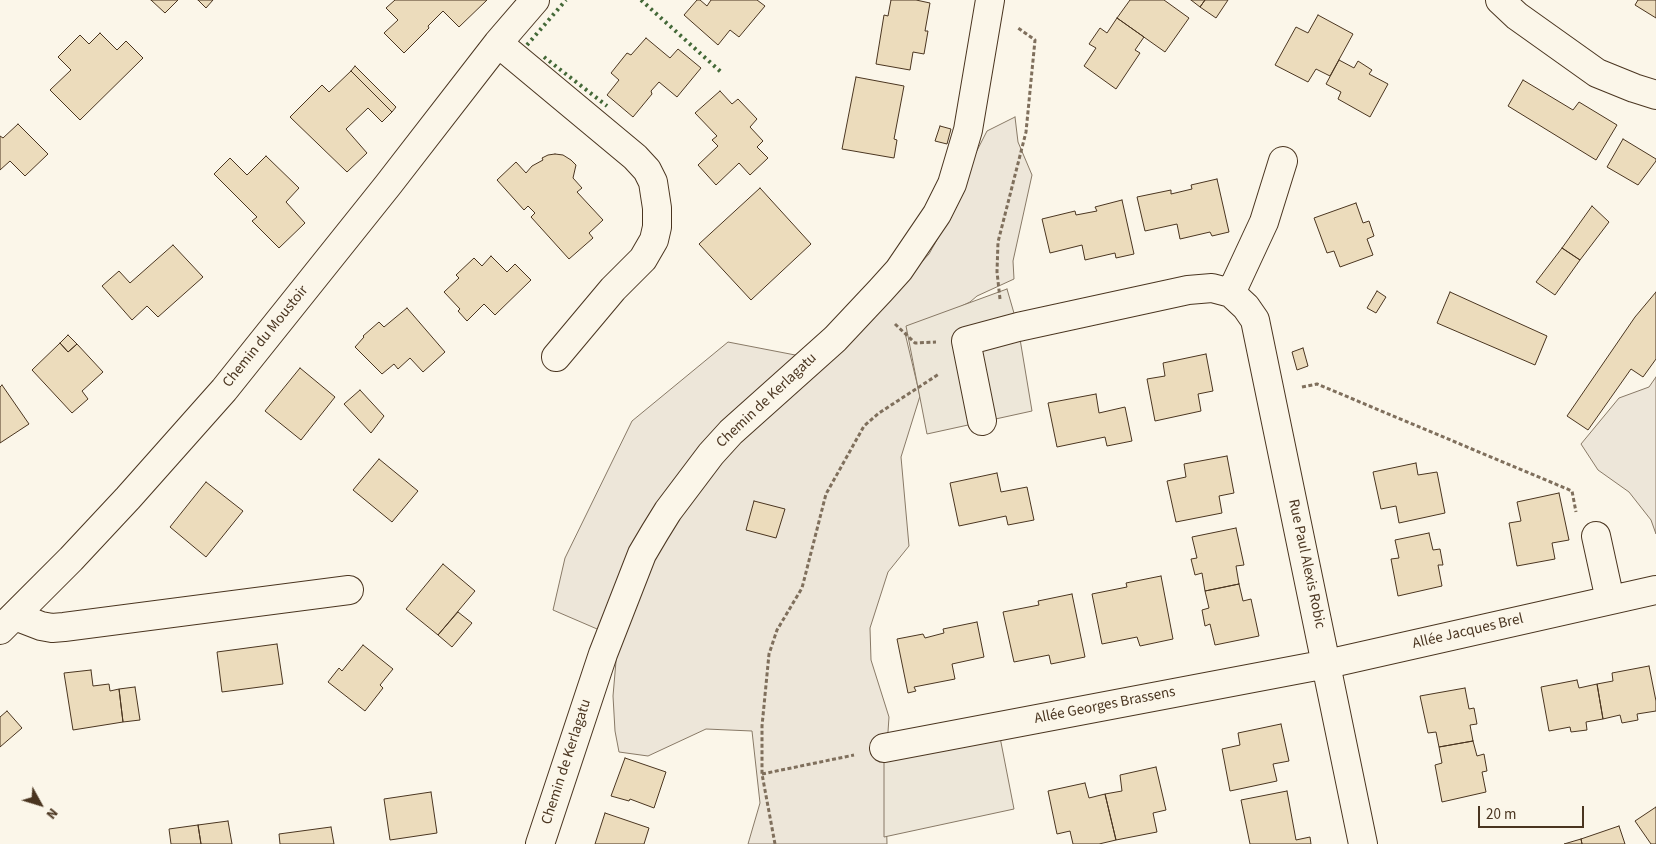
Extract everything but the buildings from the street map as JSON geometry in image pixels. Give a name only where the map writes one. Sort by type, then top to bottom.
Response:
[{"type":"street","name":"Chemin du Moustoir","points":[[8,623],[128,498],[224,390],[534,0]]},
{"type":"street","points":[[1500,0],[1516,16],[1597,73],[1656,95]]},
{"type":"street","name":"Chemin de Kerlagatu","points":[[540,844],[602,654],[642,554],[668,511],[726,437],[834,339],[899,270],[937,214],[952,184],[968,130],[989,8]]},
{"type":"street","points":[[498,43],[635,157],[647,170],[653,182],[657,208],[657,227],[654,240],[643,259],[613,289],[556,357]]},
{"type":"street","points":[[982,421],[968,348],[1006,330],[1188,290],[1212,288],[1231,293],[1264,222],[1283,161]]},
{"type":"street","name":"Rue Paul Alexis Robic","points":[[1231,293],[1246,307],[1255,320],[1363,844]]},
{"type":"street","points":[[1596,536],[1610,600]]},
{"type":"street","name":"Chemin du Moustoir","points":[[8,623],[52,628],[64,627],[349,590]]},
{"type":"street","name":"Allée Jacques Brel","points":[[1327,664],[1656,590]]},
{"type":"street","name":"Allée Georges Brassens","points":[[884,748],[1327,664]]},
{"type":"path","points":[[989,8],[1035,40],[1026,132],[998,242],[998,282],[1006,330]]},
{"type":"path","points":[[870,301],[915,343],[968,348]]},
{"type":"path","points":[[775,844],[762,774],[762,726],[769,654],[777,630],[802,588],[826,494],[864,426],[968,348]]},
{"type":"path","points":[[1270,393],[1317,384],[1572,490],[1578,521],[1596,536]]},
{"type":"path","points":[[762,774],[884,748]]},
{"type":"shaded area","points":[[1015,117],[1018,142],[1032,175],[1013,261],[1014,279],[905,333],[920,396],[901,457],[909,546],[888,572],[870,628],[871,660],[889,717],[885,776],[887,844],[748,844],[760,803],[752,731],[706,729],[648,756],[619,752],[615,731],[613,696],[618,638],[553,610],[565,558],[632,421],[728,342],[821,360],[870,319],[929,254],[948,220],[966,172],[987,131]]},
{"type":"shaded area","points":[[1007,289],[1018,327],[1032,411],[927,434],[906,326]]},
{"type":"shaded area","points":[[1656,377],[1656,534],[1651,520],[1629,492],[1598,470],[1581,444],[1619,398],[1649,387]]},
{"type":"shaded area","points":[[998,727],[1014,809],[884,837],[884,748]]},
{"type":"hedge","points":[[527,45],[566,0]]},
{"type":"hedge","points":[[641,0],[721,72]]},
{"type":"hedge","points":[[544,57],[607,106]]}]
